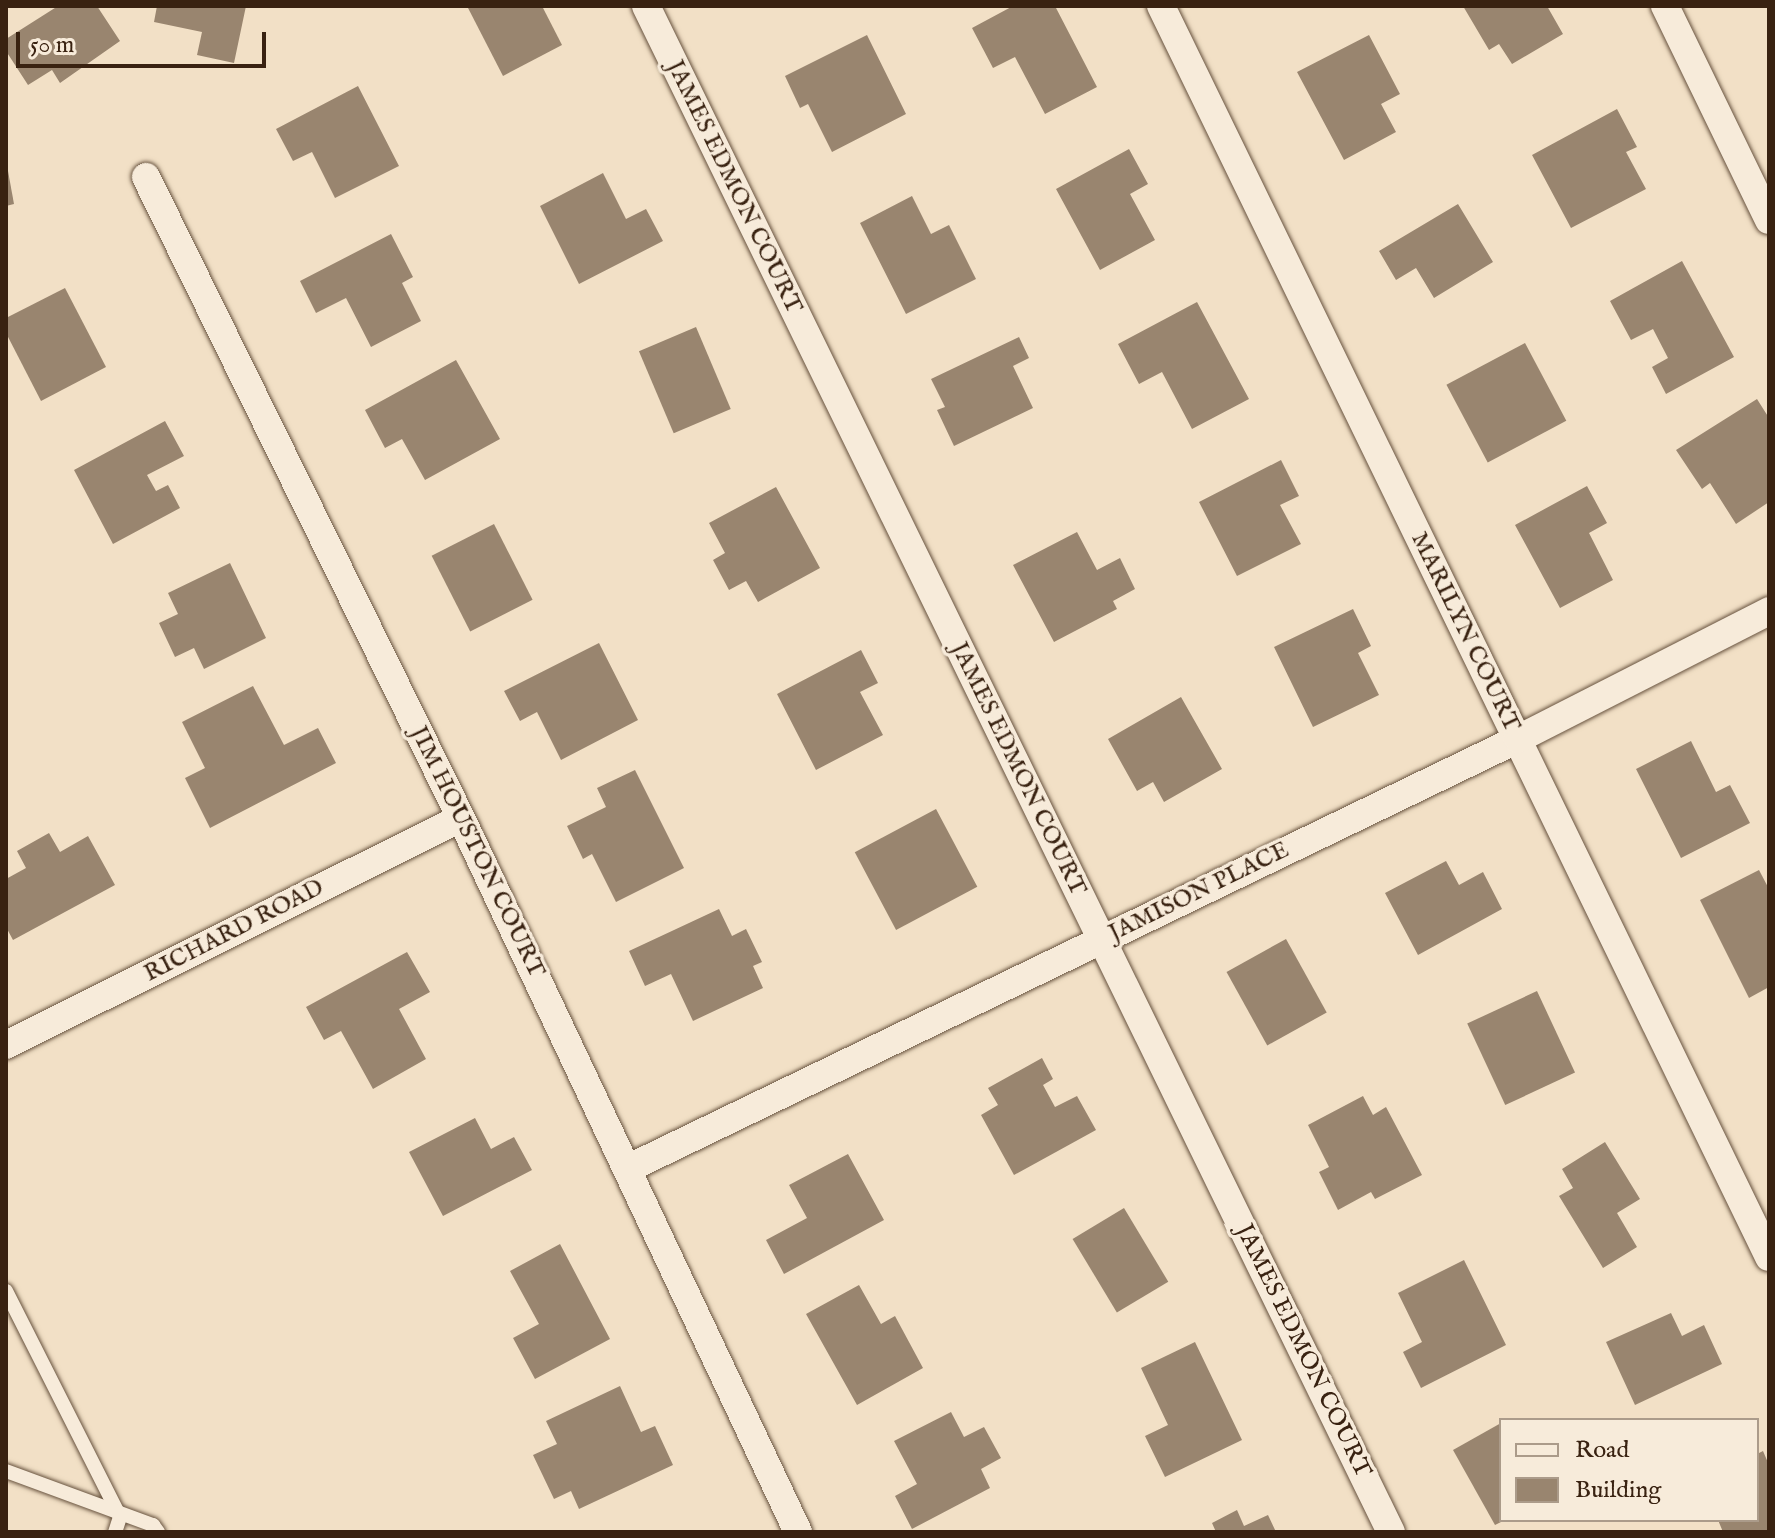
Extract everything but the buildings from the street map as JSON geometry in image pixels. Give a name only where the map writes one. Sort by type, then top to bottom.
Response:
[{"type":"street","name":"JAMES EDMON COURT","points":[[646,6],[1391,1532]]},
{"type":"street","name":"MARILYN COURT","points":[[1161,6],[1769,1257]]},
{"type":"street","points":[[1665,6],[1769,220]]},
{"type":"street","name":"JIM HOUSTON COURT","points":[[146,177],[461,818],[798,1532]]},
{"type":"street","name":"JAMISON PLACE","points":[[627,1169],[1518,739],[1769,611]]},
{"type":"street","name":"RICHARD ROAD","points":[[6,1045],[461,818]]},
{"type":"lane","points":[[6,1291],[120,1517],[115,1532]]},
{"type":"lane","points":[[7,1469],[120,1517],[153,1525],[158,1532]]}]
